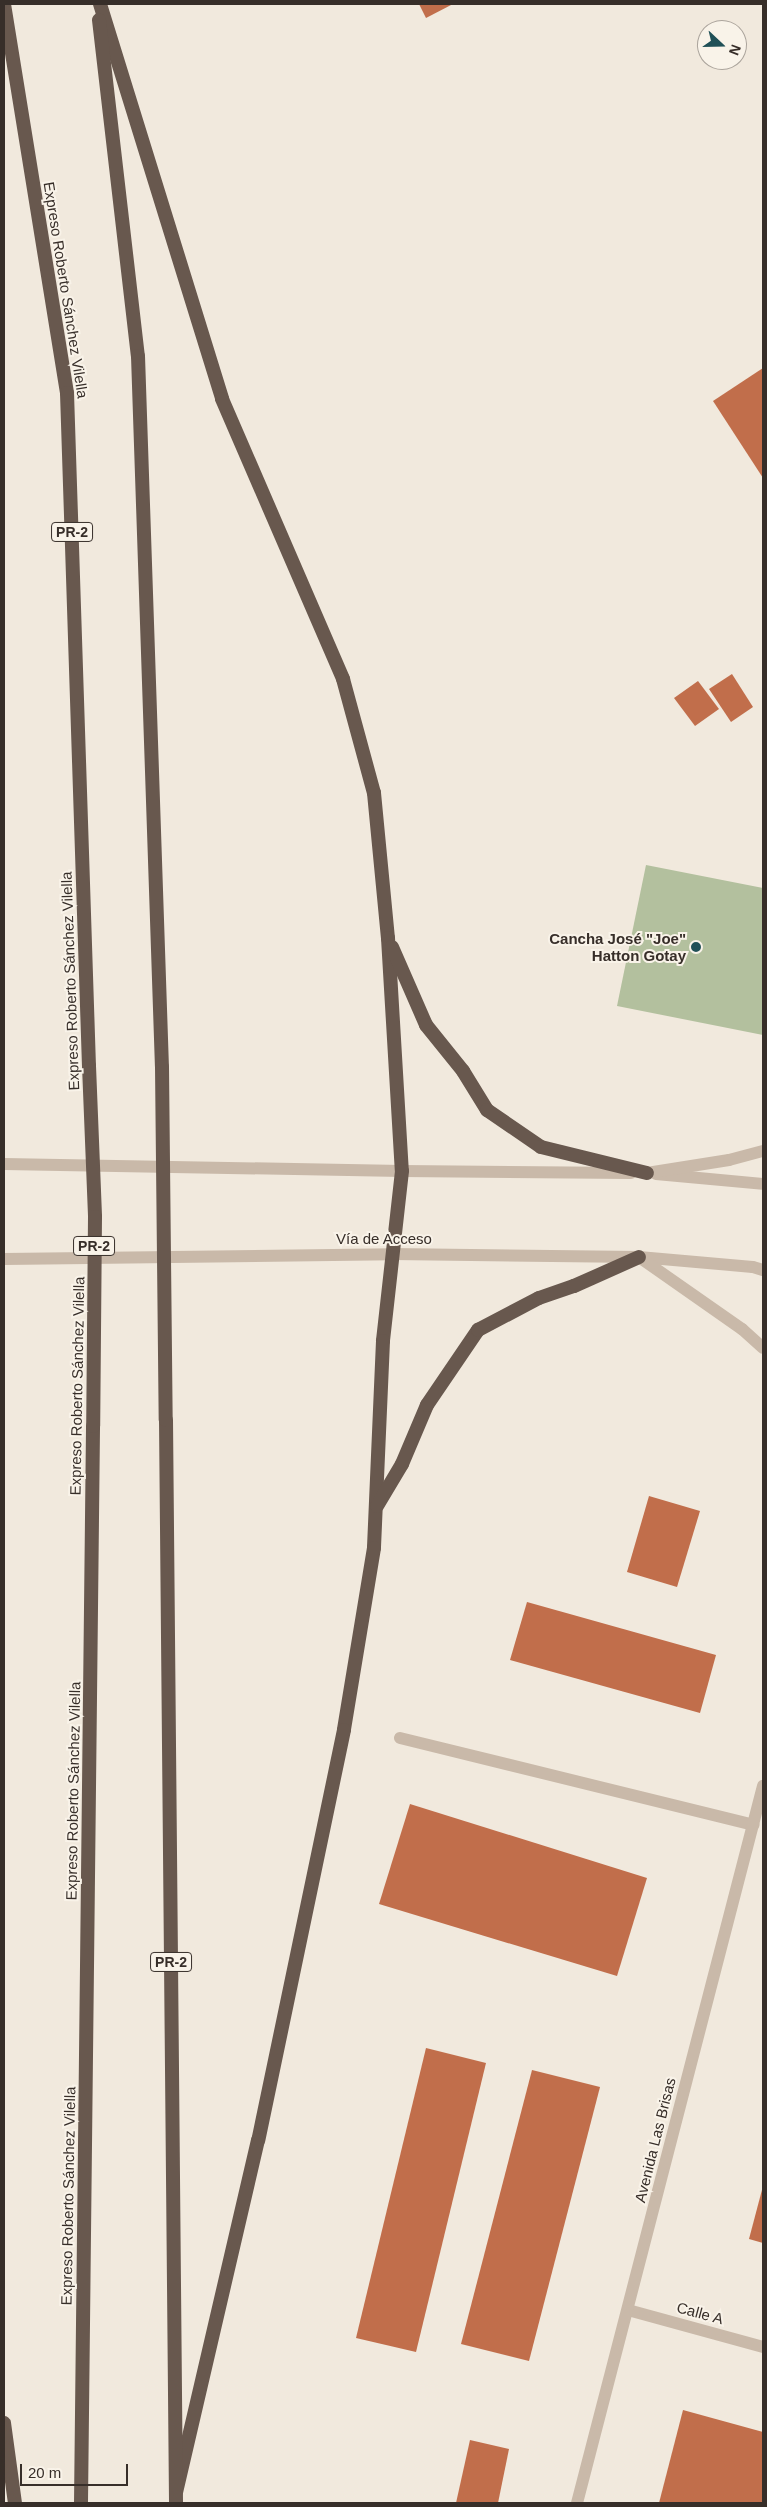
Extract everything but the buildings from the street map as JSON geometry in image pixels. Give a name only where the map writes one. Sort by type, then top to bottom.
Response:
[{"type":"highway","name":"Expreso Roberto Sánchez Vilella","points":[[4,4],[67,393],[95,1217],[81,2503]]},
{"type":"highway","name":"PR-2","points":[[96,4],[138,356],[162,1067],[176,2497]]},
{"type":"highway","points":[[100,4],[222,399],[343,678],[374,793],[388,938],[402,1172],[383,1342],[374,1548],[344,1730],[258,2140],[176,2497]]},
{"type":"highway","points":[[388,938],[426,1025],[463,1071],[487,1110],[541,1146],[647,1173]]},
{"type":"highway","points":[[375,1508],[402,1464],[426,1405],[478,1330],[539,1298],[574,1286],[639,1258]]},
{"type":"highway","points":[[4,2424],[15,2503]]},
{"type":"street","points":[[647,1173],[729,1160],[763,1151]]},
{"type":"street","points":[[4,1164],[402,1172],[647,1173],[763,1184]]},
{"type":"street","name":"Vía de Acceso","points":[[4,1259],[392,1254],[639,1258],[753,1267],[763,1270]]},
{"type":"street","points":[[639,1258],[742,1329],[763,1348]]},
{"type":"street","points":[[400,1738],[753,1825]]},
{"type":"street","name":"Avenida Las Brisas","points":[[577,2503],[763,1786]]},
{"type":"street","name":"Calle A","points":[[628,2310],[763,2347]]},
{"type":"green space","name":"Cancha José \"Joe\" Hatton Gotay","points":[[646,865],[763,888],[763,1035],[617,1006]]},
{"type":"place","name":"Cancha José \"Joe\" Hatton Gotay","points":[[696,947]]}]
